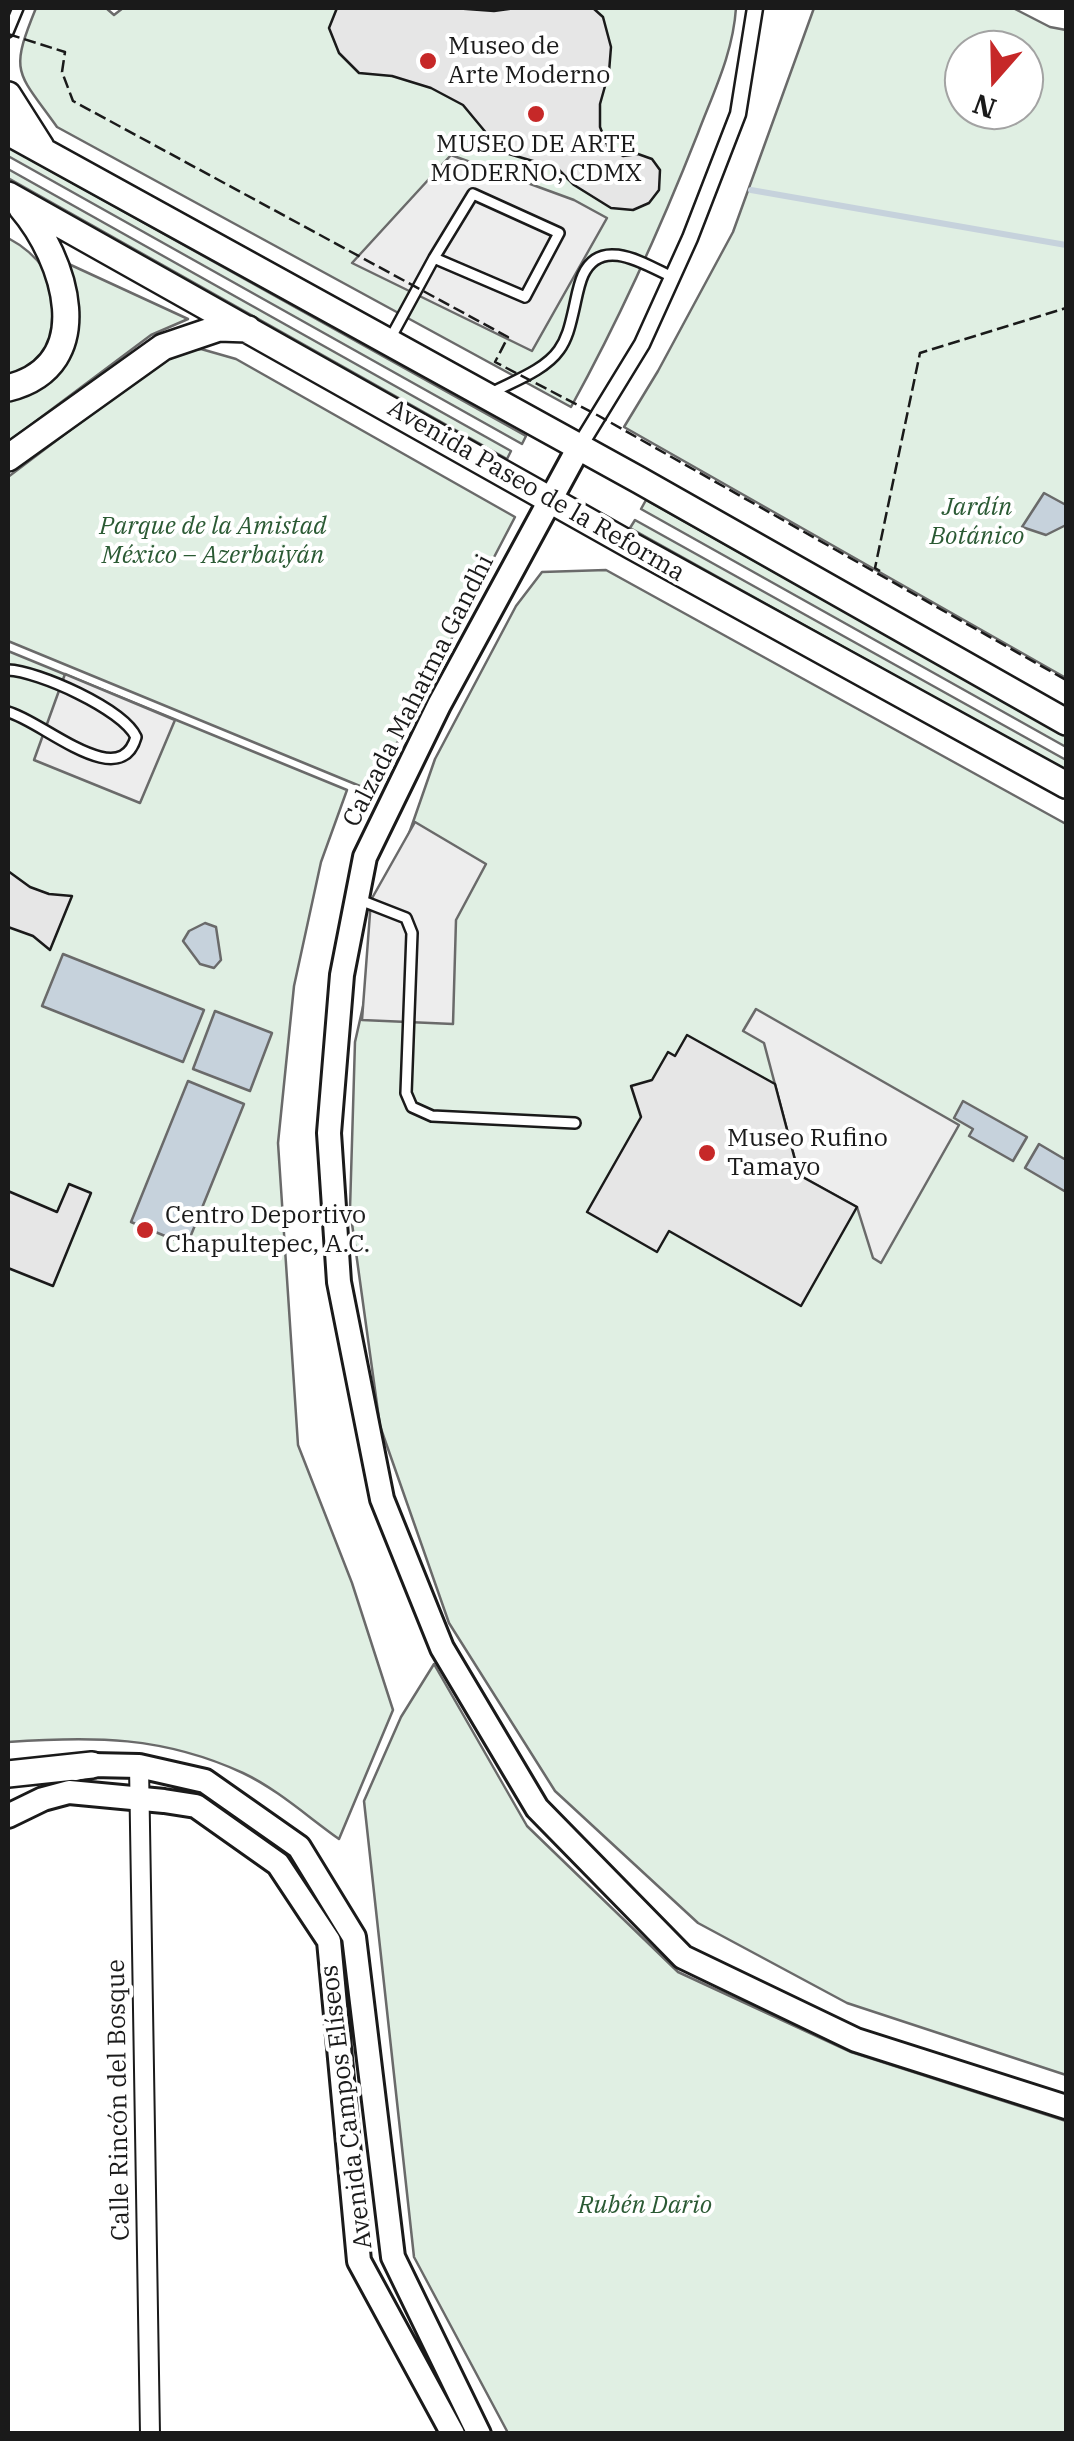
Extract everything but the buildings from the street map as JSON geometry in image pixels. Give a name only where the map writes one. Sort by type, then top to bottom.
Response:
[{"type":"main road","points":[[8,95],[44,152]]},
{"type":"main road","points":[[8,132],[1066,722]]},
{"type":"main road","points":[[8,388],[40,372],[61,347],[68,316],[58,274],[36,224],[11,197]]},
{"type":"main road","name":"Avenida Paseo de la Reforma","points":[[11,197],[1066,786]]},
{"type":"main road","points":[[8,458],[163,347],[219,328],[252,330]]},
{"type":"main road","points":[[8,1774],[92,1765]]},
{"type":"street","points":[[579,447],[642,344],[738,114],[755,8]]},
{"type":"street","name":"Calzada Mahatma Gandhi","points":[[579,447],[440,705],[366,857],[342,974],[329,1133],[338,1282],[382,1499],[452,1664],[537,1808],[684,1956],[856,2040],[1066,2107]]},
{"type":"street","name":"Avenida Campos Elíseos","points":[[8,1790],[46,1774],[92,1765],[140,1766],[204,1781],[299,1847],[354,1937],[393,2258],[479,2434]]},
{"type":"street","name":"Calle Rincón del Bosque","points":[[140,1766],[150,2434]]},
{"type":"street","name":"Avenida Campos Elíseos","points":[[8,1816],[69,1792],[138,1796],[196,1806],[278,1864],[330,1941],[359,2261],[453,2434]]},
{"type":"street","points":[[330,1941],[354,1937]]},
{"type":"street","points":[[352,2187],[384,2183]]},
{"type":"lane","points":[[8,32],[18,8]]},
{"type":"lane","points":[[388,342],[434,258],[473,194],[558,233],[525,297],[434,258]]},
{"type":"lane","points":[[486,396],[558,352],[568,333],[583,274],[592,262],[605,254],[622,255],[672,277]]},
{"type":"lane","points":[[8,670],[40,678],[116,714],[136,736],[132,749],[122,758],[109,760],[92,756],[8,712]]},
{"type":"lane","points":[[357,900],[406,918],[412,934],[406,1093],[412,1107],[432,1116],[575,1123]]},
{"type":"green space","points":[[36,8],[106,8],[114,15],[123,8],[736,8],[727,56],[684,168],[623,306],[571,407],[57,127],[21,71],[22,47]]},
{"type":"green space","name":"Jardín Botánico","points":[[814,8],[1013,8],[1050,27],[1066,30],[1066,678],[624,427],[733,232]]},
{"type":"green space","points":[[8,147],[526,436],[522,444],[8,156]]},
{"type":"green space","points":[[8,169],[511,451],[507,459],[8,178]]},
{"type":"green space","points":[[8,238],[45,270],[58,309],[55,329],[46,348],[8,378]]},
{"type":"green space","points":[[60,260],[188,319],[151,335],[8,442],[8,399],[53,374]]},
{"type":"green space","name":"Parque de la Amistad México – Azerbaiyán","points":[[201,349],[236,359],[515,517],[372,791],[8,641],[8,477],[175,351]]},
{"type":"green space","points":[[646,500],[1066,736],[1066,747],[641,509]]},
{"type":"green space","points":[[635,520],[1066,760],[1066,771],[630,528]]},
{"type":"green space","points":[[606,570],[1066,824],[1066,2075],[847,2003],[698,1923],[555,1791],[449,1623],[380,1426],[350,1209],[355,1042],[389,891],[435,759],[516,606],[542,572]]},
{"type":"green space","name":"Centro Deportivo Chapultepec, A.C.","points":[[8,651],[347,790],[321,862],[294,986],[278,1143],[298,1445],[352,1583],[393,1710],[339,1839],[256,1780],[184,1752],[99,1739],[8,1742]]},
{"type":"green space","name":"Rubén Dario","points":[[434,1664],[527,1826],[678,1972],[851,2052],[1066,2121],[1066,2433],[508,2433],[414,2257],[364,1801],[401,1717]]},
{"type":"shaded area","points":[[451,155],[574,200],[607,218],[532,351],[352,263]]},
{"type":"shaded area","points":[[1044,493],[1066,505],[1066,525],[1046,535],[1022,527]]},
{"type":"shaded area","points":[[65,674],[175,720],[140,803],[34,760]]},
{"type":"shaded area","points":[[415,822],[486,864],[456,920],[453,1024],[362,1020],[371,900]]},
{"type":"shaded area","points":[[205,923],[216,927],[221,960],[214,968],[200,964],[183,941],[189,931]]},
{"type":"shaded area","points":[[63,954],[204,1010],[183,1062],[42,1006]]},
{"type":"shaded area","points":[[756,1009],[959,1125],[881,1263],[873,1258],[857,1207],[799,1175],[764,1043],[743,1031]]},
{"type":"shaded area","points":[[215,1011],[272,1033],[250,1091],[193,1069]]},
{"type":"shaded area","points":[[188,1081],[244,1104],[187,1245],[131,1222]]},
{"type":"shaded area","points":[[963,1101],[1027,1137],[1013,1161],[969,1136],[973,1129],[954,1118]]},
{"type":"shaded area","points":[[1039,1144],[1066,1160],[1066,1192],[1025,1168]]},
{"type":"waterway","points":[[751,190],[1066,245]]},
{"type":"fence","points":[[8,34],[65,52],[62,72],[73,101],[508,337],[495,362],[599,416],[1066,680]]},
{"type":"fence","points":[[880,571],[875,568],[920,353],[1066,308]]},
{"type":"place","name":"Museo de Arte Moderno","points":[[428,61]]},
{"type":"place","name":"MUSEO DE ARTE MODERNO, CDMX","points":[[536,114]]},
{"type":"place","name":"Museo Rufino Tamayo","points":[[707,1153]]},
{"type":"place","name":"Centro Deportivo Chapultepec, A.C.","points":[[145,1230]]}]
